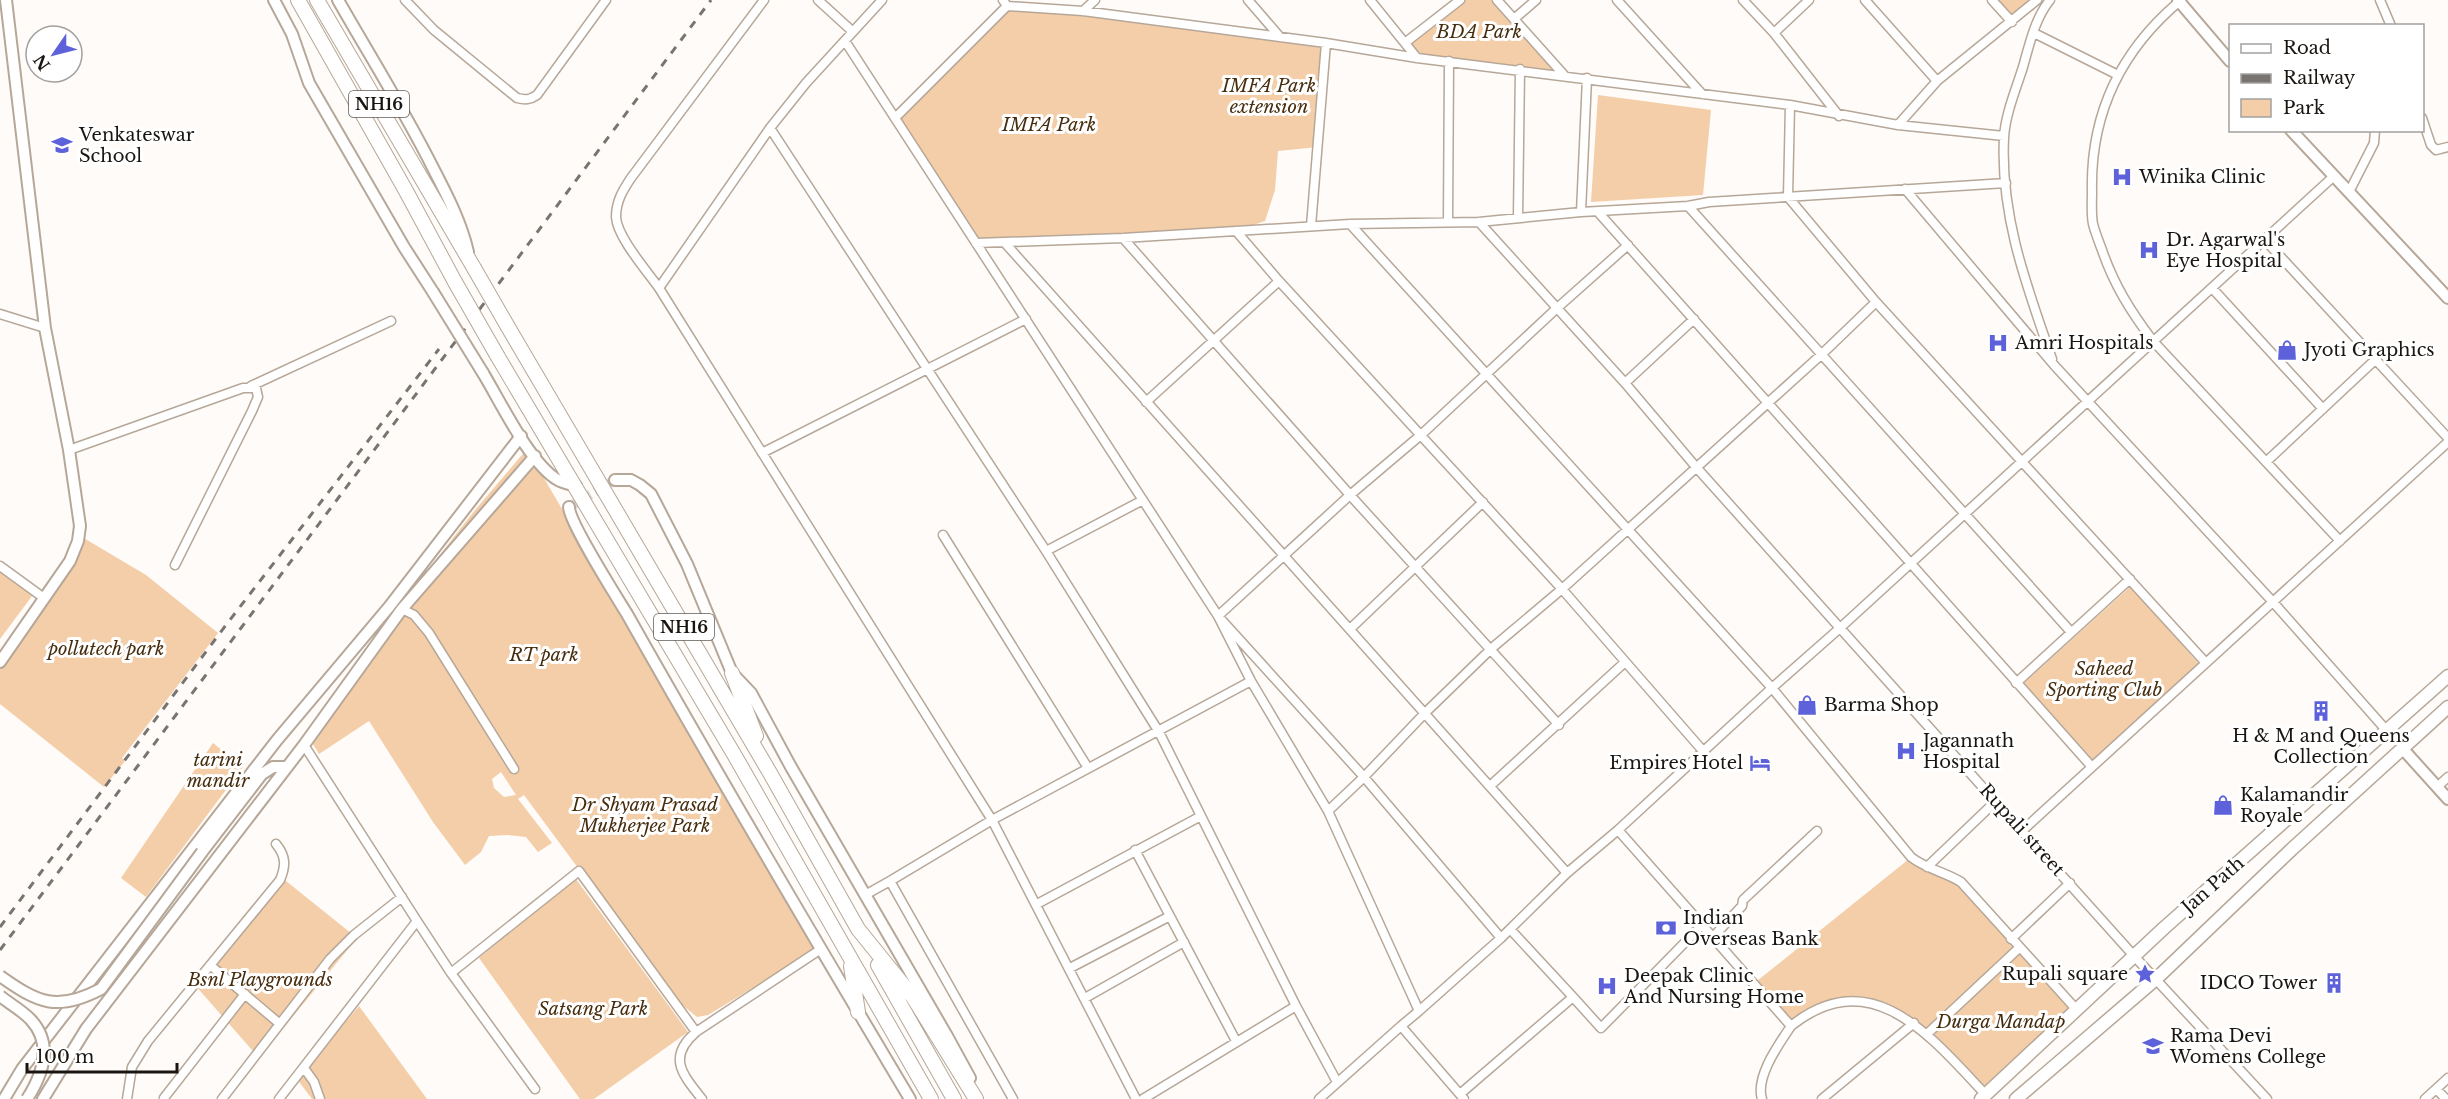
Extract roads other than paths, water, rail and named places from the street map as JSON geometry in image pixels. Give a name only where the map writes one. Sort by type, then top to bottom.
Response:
[{"type":"highway","name":"NH16","points":[[298,0],[498,357],[735,756],[931,1099]]},
{"type":"highway","name":"NH16","points":[[317,0],[770,772],[954,1099]]},
{"type":"highway","points":[[732,673],[770,772]]},
{"type":"highway","points":[[858,929],[913,997],[977,1099]]},
{"type":"highway","points":[[850,958],[858,1012]]},
{"type":"main road","name":"Jan Path","points":[[1983,1097],[2134,956],[2448,676]]},
{"type":"main road","name":"Jan Path","points":[[2016,1099],[2157,978],[2448,707]]},
{"type":"street","points":[[0,662],[70,561],[78,541],[80,526],[69,450],[45,328],[6,0]]},
{"type":"street","points":[[274,0],[292,34],[309,82],[404,247],[521,436],[535,456],[557,479],[576,486]]},
{"type":"street","points":[[338,0],[442,185],[464,234],[472,264]]},
{"type":"street","points":[[405,0],[434,30],[517,98],[523,100],[532,98],[543,87],[606,0]]},
{"type":"street","points":[[764,0],[620,195],[616,218],[619,229],[659,288],[992,820],[1136,1099]]},
{"type":"street","points":[[818,0],[852,31]]},
{"type":"street","points":[[659,288],[771,128],[806,83],[882,0]]},
{"type":"street","points":[[1083,11],[1095,0]]},
{"type":"street","points":[[1248,0],[1280,37]]},
{"type":"street","points":[[1370,0],[1417,58]]},
{"type":"street","points":[[1406,42],[1460,0]]},
{"type":"street","points":[[1497,0],[1564,75]]},
{"type":"street","points":[[1514,19],[1536,0]]},
{"type":"street","points":[[1617,0],[1702,94]]},
{"type":"street","points":[[1743,0],[1774,33],[1839,116]]},
{"type":"street","points":[[1774,33],[1809,0]]},
{"type":"street","points":[[1864,0],[1937,81]]},
{"type":"street","points":[[1992,0],[2012,22]]},
{"type":"street","points":[[1898,125],[1937,81],[2037,0]]},
{"type":"street","points":[[2050,0],[2044,6],[2034,33],[2004,136],[2010,223],[2018,261],[2054,365]]},
{"type":"street","points":[[2229,60],[2179,0],[2155,22],[2116,74],[2102,109],[2091,163],[2093,224],[2113,281],[2130,312],[2153,341],[2340,541]]},
{"type":"street","points":[[2380,0],[2390,24]]},
{"type":"street","points":[[895,118],[1005,3],[1083,11],[1326,43],[1417,58],[1520,69],[1790,105],[1839,116],[1898,125],[2004,136]]},
{"type":"street","points":[[2034,33],[2116,74]]},
{"type":"street","points":[[845,41],[1218,616],[1251,681],[1328,811],[1419,1011]]},
{"type":"street","points":[[1311,226],[1326,43]]},
{"type":"street","points":[[1448,221],[1449,61]]},
{"type":"street","points":[[1518,217],[1520,69]]},
{"type":"street","points":[[1581,212],[1587,78]]},
{"type":"street","points":[[1790,105],[1788,197],[1876,302],[2206,663]]},
{"type":"street","points":[[2424,124],[2431,145],[2436,150],[2448,147]]},
{"type":"street","points":[[771,128],[1046,551],[1159,732],[1296,1006],[1337,1082]]},
{"type":"street","points":[[2293,132],[2448,298]]},
{"type":"street","points":[[2349,192],[2374,143],[2375,132]]},
{"type":"street","points":[[1319,1099],[1501,938],[1567,873],[1618,830],[2334,176]]},
{"type":"street","points":[[976,243],[1123,238],[1350,224],[1479,222],[1581,212],[1688,206],[1709,202],[2006,183]]},
{"type":"street","points":[[1905,189],[2054,365],[2273,602],[2387,731]]},
{"type":"street","points":[[1688,206],[2071,632]]},
{"type":"street","points":[[1598,212],[2092,767]]},
{"type":"street","name":"Rupali street","points":[[1479,222],[1624,382],[1696,467],[1840,628],[2024,830],[2134,956],[2157,978],[2267,1099]]},
{"type":"street","points":[[1350,224],[1629,528],[1772,688],[1911,858],[1961,882],[2076,1009]]},
{"type":"street","points":[[1236,231],[1279,281],[1562,589],[1624,663],[1703,751]]},
{"type":"street","points":[[1123,238],[1350,495],[1492,648],[1559,725]]},
{"type":"street","points":[[2024,830],[2448,440],[2265,240]]},
{"type":"street","points":[[1005,243],[1567,873]]},
{"type":"street","points":[[1218,616],[1350,495],[1422,435],[1628,245]]},
{"type":"street","points":[[1146,402],[1279,281]]},
{"type":"street","points":[[2212,288],[2323,409]]},
{"type":"street","points":[[1328,811],[1364,777],[1425,712],[1492,648],[1562,589],[1822,354],[1876,302]]},
{"type":"street","points":[[0,314],[45,328]]},
{"type":"street","points":[[762,453],[1026,319]]},
{"type":"street","points":[[1624,382],[1694,319]]},
{"type":"street","points":[[69,450],[251,386],[392,321]]},
{"type":"street","points":[[2266,462],[2376,359]]},
{"type":"street","points":[[176,565],[258,397],[256,388],[251,386]]},
{"type":"street","points":[[4,1099],[22,1069],[268,752],[389,607],[521,436]]},
{"type":"street","points":[[43,1099],[86,1029],[304,745],[402,609],[535,456]]},
{"type":"street","points":[[615,480],[630,480],[651,494],[687,564],[732,673],[751,693],[791,767],[947,1035],[977,1099]]},
{"type":"street","points":[[1046,551],[1143,500]]},
{"type":"street","points":[[1350,629],[1483,502]]},
{"type":"street","points":[[569,507],[570,515],[586,545],[663,675],[709,761],[910,1099]]},
{"type":"street","points":[[943,535],[1088,768]]},
{"type":"street","points":[[0,566],[45,598]]},
{"type":"street","points":[[2016,683],[2130,579]]},
{"type":"street","points":[[402,609],[414,615],[429,633],[514,769]]},
{"type":"street","points":[[1218,616],[1364,777],[1501,938]]},
{"type":"street","points":[[1490,786],[1624,663]]},
{"type":"street","points":[[865,895],[992,820],[1251,681]]},
{"type":"street","points":[[304,745],[451,973],[535,1089]]},
{"type":"street","points":[[2402,748],[2448,799]]},
{"type":"street","points":[[262,774],[268,752]]},
{"type":"street","points":[[0,976],[36,999],[56,1003],[83,998],[101,989],[262,774],[273,767],[286,767]]},
{"type":"street","points":[[2437,787],[2448,777]]},
{"type":"street","points":[[1927,867],[1996,801]]},
{"type":"street","points":[[1037,904],[1201,816]]},
{"type":"street","points":[[1618,830],[1791,1026]]},
{"type":"street","points":[[1713,938],[1742,906],[1743,900],[1817,831]]},
{"type":"street","points":[[127,1099],[130,1073],[135,1061],[172,1010],[280,880],[285,860],[276,844]]},
{"type":"street","points":[[1135,850],[1236,1041]]},
{"type":"street","points":[[451,973],[579,871],[696,1032]]},
{"type":"street","points":[[890,881],[1013,1099]]},
{"type":"street","points":[[2011,939],[2070,883]]},
{"type":"street","points":[[222,1099],[342,945],[402,897]]},
{"type":"street","points":[[1070,969],[1170,916]]},
{"type":"street","points":[[279,1099],[417,921]]},
{"type":"street","points":[[1510,929],[1601,1028],[1702,925]]},
{"type":"street","points":[[1085,998],[1184,942]]},
{"type":"street","points":[[1928,1034],[2019,948]]},
{"type":"street","points":[[702,1099],[684,1077],[679,1055],[683,1045],[696,1032],[821,949]]},
{"type":"street","points":[[210,964],[280,1024]]},
{"type":"street","points":[[164,1098],[245,994]]},
{"type":"street","points":[[0,996],[31,1020],[43,1040],[45,1060],[27,1099]]},
{"type":"street","points":[[1401,1026],[1462,1097],[1573,997]]},
{"type":"street","points":[[1758,1097],[1769,1063],[1791,1026],[1821,1006],[1843,1001],[1870,1002],[1895,1011],[1914,1023],[1928,1034],[1983,1097]]},
{"type":"street","points":[[1143,1099],[1296,1006]]},
{"type":"street","points":[[1822,1099],[1914,1023]]},
{"type":"street","points":[[304,1068],[314,1082],[320,1099]]},
{"type":"street","points":[[2425,1099],[2448,1078]]},
{"type":"street","points":[[2436,1089],[2446,1099]]},
{"type":"tunnel","points":[[569,507],[615,480]]},
{"type":"railway","points":[[0,950],[711,0]]},
{"type":"railway","points":[[0,927],[226,625],[439,349]]},
{"type":"place","name":"Venkateswar School","points":[[62,145]]},
{"type":"place","name":"Winika Clinic","points":[[2122,177]]},
{"type":"place","name":"Dr. Agarwal's Eye Hospital","points":[[2149,250]]},
{"type":"place","name":"Amri Hospitals","points":[[1998,343]]},
{"type":"place","name":"Jyoti Graphics","points":[[2287,350]]},
{"type":"place","name":"Barma Shop","points":[[1807,705]]},
{"type":"place","name":"H & M and Queens Collection","points":[[2321,711]]},
{"type":"place","name":"Jagannath Hospital","points":[[1906,751]]},
{"type":"place","name":"Empires Hotel","points":[[1760,763]]},
{"type":"place","name":"Kalamandir Royale","points":[[2223,805]]},
{"type":"place","name":"Indian Overseas Bank","points":[[1666,928]]},
{"type":"place","name":"Rupali square","points":[[2145,974]]},
{"type":"place","name":"IDCO Tower","points":[[2334,983]]},
{"type":"place","name":"Deepak Clinic And Nursing Home","points":[[1607,986]]},
{"type":"place","name":"Rama Devi Womens College","points":[[2153,1046]]},
{"type":"park label","name":"BDA Park","points":[[1479,32]]},
{"type":"park label","name":"IMFA Park extension","points":[[1269,96]]},
{"type":"park label","name":"IMFA Park","points":[[1049,125]]},
{"type":"park label","name":"pollutech park","points":[[106,649]]},
{"type":"park label","name":"RT park","points":[[544,655]]},
{"type":"park label","name":"Saheed Sporting Club","points":[[2104,679]]},
{"type":"park label","name":"tarini mandir","points":[[218,770]]},
{"type":"park label","name":"Dr Shyam Prasad Mukherjee Park","points":[[645,815]]},
{"type":"park label","name":"Bsnl Playgrounds","points":[[260,980]]},
{"type":"park label","name":"Satsang Park","points":[[593,1009]]},
{"type":"park label","name":"Durga Mandap","points":[[2001,1022]]}]
